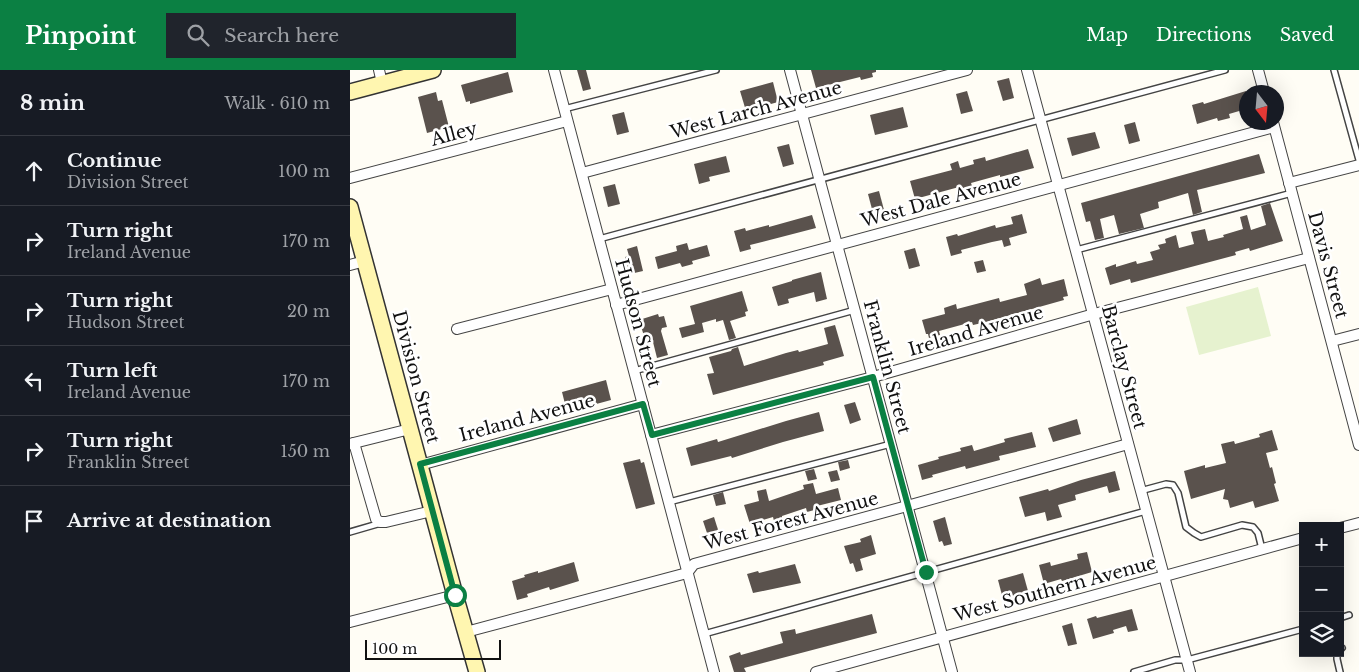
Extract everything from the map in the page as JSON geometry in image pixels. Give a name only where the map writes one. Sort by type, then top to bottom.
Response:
[{"type":"street","points":[[350,92],[380,76],[433,70]]},
{"type":"street","name":"Hudson Street","points":[[554,70],[599,240],[608,290],[616,305],[714,672]]},
{"type":"street","name":"Franklin Street","points":[[790,70],[952,672]]},
{"type":"street","name":"West Larch Avenue","points":[[582,173],[967,70]]},
{"type":"street","name":"Barclay Street","points":[[1027,70],[1190,672]]},
{"type":"street","points":[[1258,70],[1262,85]]},
{"type":"street","name":"Alley","points":[[350,178],[567,121]]},
{"type":"street","name":"West Dale Avenue","points":[[616,305],[1058,186],[1255,130]]},
{"type":"street","name":"Davis Street","points":[[1274,130],[1359,445]]},
{"type":"street","points":[[1290,188],[1359,164]]},
{"type":"street","name":"Division Street","points":[[350,207],[420,464],[452,595],[478,672]]},
{"type":"street","name":"Ireland Avenue","points":[[652,435],[873,377],[1094,314],[1308,258]]},
{"type":"street","points":[[350,265],[365,261]]},
{"type":"street","points":[[457,329],[608,290]]},
{"type":"street","points":[[1332,342],[1359,334]]},
{"type":"street","name":"Ireland Avenue","points":[[420,464],[643,404]]},
{"type":"street","points":[[410,428],[352,444],[376,519],[380,522],[386,522],[432,511]]},
{"type":"street","name":"West Forest Avenue","points":[[466,632],[687,573],[694,564],[1128,444]]},
{"type":"street","points":[[1344,527],[1359,523]]},
{"type":"street","name":"West Southern Avenue","points":[[816,672],[1299,539]]},
{"type":"street","points":[[350,622],[452,595]]},
{"type":"lane","points":[[564,109],[716,70]]},
{"type":"lane","points":[[599,240],[1225,70]]},
{"type":"lane","points":[[1334,70],[1359,160]]},
{"type":"lane","points":[[1076,250],[1290,188]]},
{"type":"lane","points":[[634,371],[855,310]]},
{"type":"lane","points":[[669,502],[891,444]]},
{"type":"lane","points":[[1140,491],[1166,484],[1173,485],[1178,493],[1186,527],[1194,534],[1201,536],[1242,525],[1253,527],[1258,534],[1262,549]]},
{"type":"lane","points":[[704,634],[1146,511]]},
{"type":"lane","points":[[350,532],[386,522]]},
{"type":"lane","points":[[1344,617],[1349,615]]},
{"type":"lane","points":[[1134,672],[1175,660],[1187,660],[1299,630]]},
{"type":"lane","points":[[1337,657],[1340,672]]},
{"type":"green space","points":[[1258,287],[1271,336],[1199,355],[1186,307]]},
{"type":"building","points":[[577,70],[586,70],[591,89],[583,91]]},
{"type":"building","points":[[811,70],[876,70],[876,72],[872,73],[873,77],[861,80],[860,77],[816,88]]},
{"type":"building","points":[[508,72],[513,92],[470,104],[470,101],[466,102],[461,85]]},
{"type":"building","points":[[1009,78],[1014,98],[1003,101],[997,81]]},
{"type":"building","points":[[773,82],[778,102],[746,111],[740,91]]},
{"type":"building","points":[[967,91],[973,111],[961,114],[956,94]]},
{"type":"building","points":[[436,92],[438,101],[442,100],[449,127],[427,133],[418,97]]},
{"type":"building","points":[[1239,93],[1239,111],[1229,114],[1230,118],[1218,121],[1217,118],[1197,124],[1192,105],[1203,102],[1204,104]]},
{"type":"building","points":[[903,107],[908,127],[875,135],[870,115]]},
{"type":"building","points":[[624,112],[629,132],[617,135],[612,115]]},
{"type":"building","points":[[1135,122],[1140,141],[1129,144],[1124,125]]},
{"type":"building","points":[[1095,132],[1100,148],[1072,156],[1067,138]]},
{"type":"building","points":[[789,144],[794,164],[783,167],[777,147]]},
{"type":"building","points":[[1028,149],[1034,168],[1000,177],[1000,175],[971,183],[972,186],[959,189],[959,187],[915,199],[910,181],[952,170],[950,164],[958,161],[960,168],[974,164],[973,160],[985,157],[986,161]]},
{"type":"building","points":[[1259,154],[1265,173],[1197,190],[1202,212],[1193,215],[1188,193],[1158,202],[1159,208],[1140,214],[1144,228],[1119,234],[1114,215],[1100,219],[1104,238],[1095,240],[1090,221],[1086,222],[1081,203]]},
{"type":"building","points":[[726,156],[730,172],[709,177],[710,181],[699,184],[694,164]]},
{"type":"building","points":[[615,184],[620,204],[608,207],[603,187]]},
{"type":"building","points":[[879,191],[884,210],[873,213],[868,194]]},
{"type":"building","points":[[1270,203],[1283,241],[1250,251],[1249,248],[1235,252],[1236,255],[1131,283],[1130,279],[1110,285],[1105,268],[1116,264],[1116,267],[1136,261],[1137,264],[1153,260],[1150,252],[1160,249],[1158,245],[1166,243],[1165,239],[1176,235],[1179,248],[1194,244],[1191,232],[1205,229],[1208,241],[1224,237],[1223,235],[1243,229],[1240,217],[1247,215],[1251,230],[1266,225],[1261,206]]},
{"type":"building","points":[[1022,214],[1027,233],[1009,238],[1011,245],[1004,247],[1002,240],[961,250],[962,253],[951,256],[946,237],[957,234],[958,236],[995,225],[996,228],[1013,224],[1011,217]]},
{"type":"building","points":[[812,215],[816,228],[750,245],[751,249],[740,252],[734,231],[745,228],[746,231],[769,225],[769,227]]},
{"type":"building","points":[[687,243],[689,250],[707,245],[710,256],[692,261],[693,264],[682,267],[680,263],[658,269],[655,257],[677,251],[676,246]]},
{"type":"building","points":[[637,246],[643,271],[630,274],[625,257],[629,256],[627,249]]},
{"type":"building","points":[[915,248],[920,266],[909,269],[904,251]]},
{"type":"building","points":[[983,260],[986,271],[977,273],[974,262]]},
{"type":"building","points":[[821,272],[827,299],[816,302],[814,292],[788,299],[789,303],[778,306],[772,287]]},
{"type":"building","points":[[1040,278],[1042,285],[1064,279],[1068,296],[1063,297],[1064,300],[982,323],[973,325],[972,322],[939,331],[940,335],[929,338],[928,334],[926,334],[922,320],[945,314],[944,308],[956,304],[957,309],[999,298],[1000,302],[1027,295],[1024,284]]},
{"type":"building","points":[[742,291],[748,311],[745,312],[746,316],[730,321],[736,338],[729,340],[723,320],[716,322],[716,319],[702,323],[704,332],[682,338],[679,328],[695,324],[690,306]]},
{"type":"building","points":[[658,314],[659,317],[664,316],[667,327],[662,328],[661,331],[668,355],[657,358],[651,334],[644,336],[639,320]]},
{"type":"building","points":[[835,325],[844,356],[823,362],[824,365],[713,395],[707,374],[714,373],[709,357],[738,347],[744,366],[786,353],[798,350],[799,352],[828,344],[824,328]]},
{"type":"building","points":[[606,380],[611,400],[567,412],[562,392]]},
{"type":"building","points":[[855,402],[861,420],[850,424],[844,405]]},
{"type":"building","points":[[819,412],[824,431],[732,458],[731,456],[691,466],[686,448],[717,439],[718,442]]},
{"type":"building","points":[[1077,419],[1081,434],[1053,442],[1048,428]]},
{"type":"building","points":[[1272,430],[1278,450],[1266,453],[1270,468],[1272,467],[1279,501],[1255,508],[1253,501],[1230,508],[1228,500],[1223,499],[1225,489],[1191,499],[1184,471],[1205,465],[1205,468],[1226,463],[1221,444],[1234,441],[1235,444],[1260,437],[1259,434]]},
{"type":"building","points":[[1032,432],[1036,447],[999,456],[1000,460],[966,469],[965,466],[932,475],[933,477],[922,480],[918,465],[961,451],[960,448],[972,445],[974,451],[1005,442],[1004,439]]},
{"type":"building","points":[[640,459],[641,463],[644,462],[655,504],[636,509],[623,463]]},
{"type":"building","points":[[848,460],[850,468],[840,471],[838,462]]},
{"type":"building","points":[[814,469],[817,479],[808,481],[805,471]]},
{"type":"building","points":[[837,470],[840,480],[831,482],[828,472]]},
{"type":"building","points":[[1115,471],[1120,490],[1109,493],[1107,486],[1075,495],[1076,500],[1058,505],[1062,517],[1047,521],[1045,512],[1025,517],[1019,497],[1048,489],[1049,491]]},
{"type":"building","points":[[813,483],[816,494],[838,488],[841,500],[817,506],[818,509],[807,512],[806,508],[782,516],[782,518],[774,521],[773,517],[750,524],[744,505],[759,501],[757,491],[766,489],[769,501],[804,489],[803,485]]},
{"type":"building","points":[[723,492],[726,504],[716,506],[713,495]]},
{"type":"building","points":[[714,517],[720,536],[709,539],[703,521]]},
{"type":"building","points":[[945,517],[952,544],[944,546],[942,541],[939,542],[933,521]]},
{"type":"building","points":[[871,535],[876,554],[860,559],[863,570],[856,572],[853,563],[850,564],[844,546],[861,542],[860,539]]},
{"type":"building","points":[[1087,552],[1092,572],[1044,584],[1039,565],[1050,562],[1051,566],[1078,559],[1077,554]]},
{"type":"building","points":[[574,562],[579,581],[550,590],[549,587],[527,594],[528,597],[517,600],[512,581],[525,577],[524,575],[538,571],[538,573]]},
{"type":"building","points":[[795,564],[801,583],[753,593],[747,574]]},
{"type":"building","points":[[1023,573],[1028,591],[1003,599],[998,580]]},
{"type":"building","points":[[1132,609],[1138,630],[1128,632],[1126,626],[1113,630],[1114,633],[1093,639],[1087,619]]},
{"type":"building","points":[[872,614],[877,633],[744,668],[746,672],[734,672],[729,656],[740,652],[741,655],[783,643],[780,632],[795,629],[796,634]]},
{"type":"building","points":[[1072,623],[1077,644],[1068,646],[1062,626]]},
{"type":"route","points":[[455,595],[420,464],[643,404],[652,435],[873,377],[926,572]]}]
